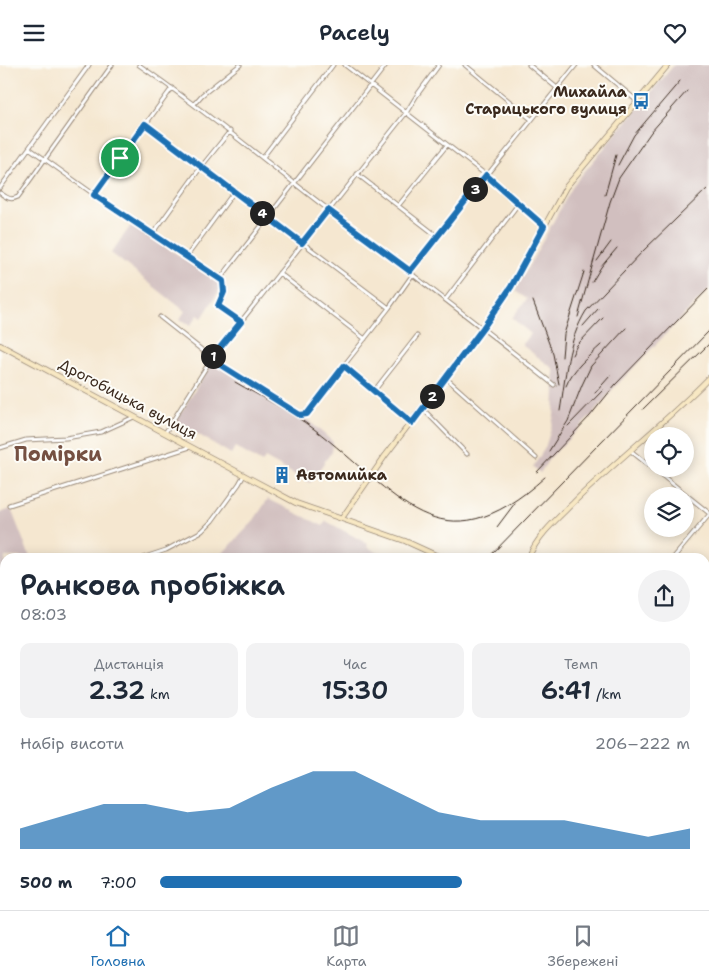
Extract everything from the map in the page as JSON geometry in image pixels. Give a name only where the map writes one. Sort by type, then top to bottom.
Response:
[{"type":"main road","points":[[342,518],[384,456],[446,378],[511,287],[566,187],[667,65]]},
{"type":"main road","name":"Дрогобицька вулиця","points":[[0,345],[296,503],[405,541],[431,553]]},
{"type":"main road","points":[[530,553],[532,548],[553,523],[600,476],[688,399],[709,378]]},
{"type":"street","points":[[0,188],[89,65]]},
{"type":"street","points":[[0,193],[9,199],[18,197],[112,65]]},
{"type":"street","points":[[139,65],[230,131],[328,210],[410,271],[554,385]]},
{"type":"street","points":[[194,104],[202,95],[240,65]]},
{"type":"street","points":[[263,157],[333,65]]},
{"type":"street","points":[[345,65],[486,175],[544,226]]},
{"type":"street","points":[[220,279],[386,65]]},
{"type":"street","points":[[165,433],[212,359],[406,113],[438,65]]},
{"type":"street","points":[[465,65],[531,119]]},
{"type":"street","points":[[529,65],[557,88]]},
{"type":"street","points":[[410,271],[576,65]]},
{"type":"street","points":[[594,65],[637,101]]},
{"type":"street","points":[[94,195],[172,88]]},
{"type":"street","points":[[145,124],[389,309]]},
{"type":"street","points":[[152,235],[201,167],[230,131]]},
{"type":"street","points":[[398,206],[446,145]]},
{"type":"street","points":[[29,148],[152,235],[187,256],[211,275],[220,279],[224,286],[224,292],[218,306],[241,322]]},
{"type":"street","points":[[357,174],[438,236]]},
{"type":"street","points":[[187,256],[234,192]]},
{"type":"street","points":[[446,299],[519,203]]},
{"type":"street","points":[[279,273],[365,339]]},
{"type":"street","points":[[160,317],[212,359],[300,415],[307,414],[389,309],[413,274]]},
{"type":"street","points":[[374,391],[417,336]]},
{"type":"street","points":[[344,366],[412,423]]},
{"type":"street","points":[[446,378],[536,458]]},
{"type":"street","points":[[422,408],[467,454]]},
{"type":"street","points":[[0,448],[26,439],[66,438],[101,432],[135,417]]},
{"type":"street","points":[[9,505],[190,447]]},
{"type":"street","points":[[630,450],[644,461]]},
{"type":"street","points":[[157,553],[202,531],[212,521],[244,475]]},
{"type":"street","points":[[664,477],[709,514],[679,553]]},
{"type":"shaded area","points":[[674,65],[709,65],[709,289],[613,389],[592,415],[549,459],[540,473],[533,467],[545,448],[554,415],[554,369],[522,345],[531,334],[512,318],[527,299],[515,291],[574,184]]},
{"type":"shaded area","points":[[132,224],[223,285],[202,318],[198,315],[190,326],[180,319],[185,311],[111,253]]},
{"type":"shaded area","points":[[215,363],[300,417],[308,420],[333,442],[332,451],[310,483],[265,458],[262,463],[235,447],[231,454],[176,421],[210,365]]},
{"type":"shaded area","points":[[268,499],[323,526],[326,521],[368,544],[367,547],[379,553],[223,553],[252,523]]},
{"type":"shaded area","points":[[11,509],[28,553],[0,553],[0,513]]},
{"type":"railway","points":[[618,165],[634,135],[680,81]]},
{"type":"railway","points":[[578,317],[610,202],[619,178],[651,132],[687,91]]},
{"type":"railway","points":[[605,195],[616,155]]},
{"type":"railway","points":[[560,411],[571,347],[586,311],[643,251],[709,187]]},
{"type":"railway","points":[[597,261],[611,242]]},
{"type":"railway","points":[[592,282],[601,267],[617,248]]},
{"type":"railway","points":[[562,357],[564,334],[584,272]]},
{"type":"railway","points":[[537,472],[590,416],[615,385],[709,288]]},
{"type":"railway","points":[[533,301],[553,354],[559,384]]},
{"type":"railway","points":[[583,326],[598,309]]},
{"type":"railway","points":[[572,355],[577,345],[603,318]]},
{"type":"railway","points":[[549,451],[568,421],[591,366],[626,328]]},
{"type":"railway","points":[[493,553],[709,331]]},
{"type":"railway","points":[[643,409],[709,344]]},
{"type":"railway","points":[[566,386],[576,369],[601,345]]},
{"type":"railway","points":[[595,393],[610,376]]},
{"type":"railway","points":[[235,382],[305,422],[396,497],[421,513],[447,521],[476,519],[508,505],[545,477]]},
{"type":"railway","points":[[568,426],[603,390]]},
{"type":"railway","points":[[497,527],[515,503]]},
{"type":"place","name":"Михайла Старицького вулиця","points":[[641,101]]},
{"type":"place","name":"Автомийка","points":[[282,475]]},
{"type":"district","name":"Помірки","points":[[58,454]]},
{"type":"route","points":[[145,124],[182,154],[302,243],[328,210],[410,271],[486,175],[544,226],[511,287],[412,423],[344,366],[307,414],[303,416],[211,359],[241,322],[218,306],[224,292],[223,281],[211,275],[187,256],[152,235],[94,195],[120,158],[145,124]]}]
